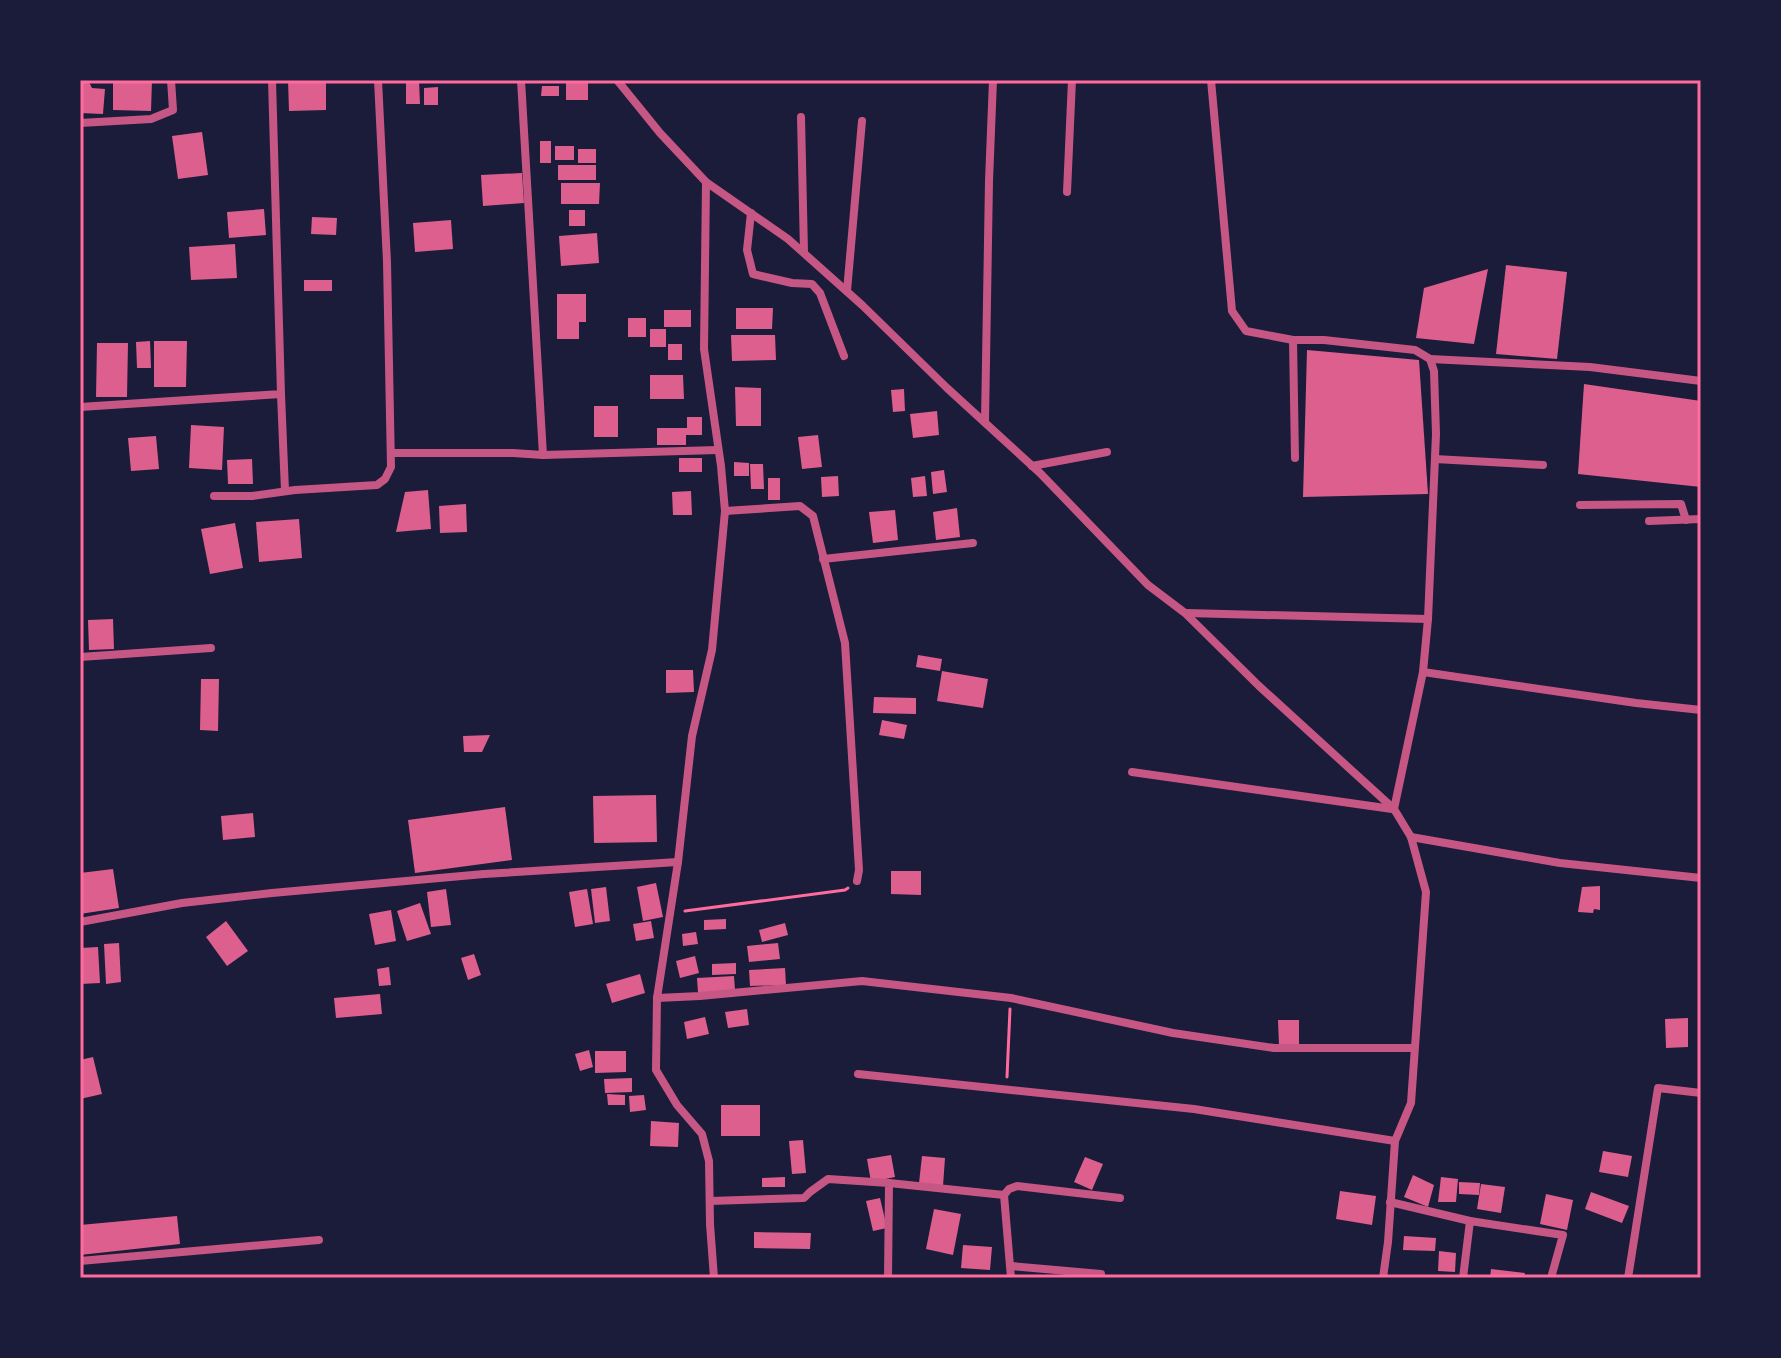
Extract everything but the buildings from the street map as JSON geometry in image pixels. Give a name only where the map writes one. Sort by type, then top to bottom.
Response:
[{"type":"street","points":[[80,123],[151,119],[173,110],[171,80]]},
{"type":"street","points":[[272,80],[285,491]]},
{"type":"street","points":[[214,496],[252,496],[377,485],[385,479],[391,467],[387,262],[378,80]]},
{"type":"street","points":[[521,80],[543,455]]},
{"type":"street","points":[[617,80],[660,133],[706,182],[804,252],[847,291],[1032,466],[1148,585],[1185,613],[1259,686],[1394,809],[1411,837],[1426,892],[1411,1103],[1395,1141],[1383,1278]]},
{"type":"street","points":[[985,422],[993,80]]},
{"type":"street","points":[[1067,192],[1072,80]]},
{"type":"street","points":[[1211,80],[1232,311],[1246,331],[1293,340],[1324,340],[1415,350],[1430,359],[1590,367],[1701,381]]},
{"type":"street","points":[[801,117],[804,252]]},
{"type":"street","points":[[847,291],[862,121]]},
{"type":"street","points":[[706,182],[704,349],[725,511],[712,650],[692,736],[678,862],[657,998],[656,1070],[677,1105],[702,1134],[709,1161],[714,1278]]},
{"type":"street","points":[[751,213],[747,250],[753,274],[812,284],[820,293],[844,356]]},
{"type":"street","points":[[1293,340],[1295,458]]},
{"type":"street","points":[[1394,809],[1423,672],[1428,619],[1436,434],[1434,371],[1430,359]]},
{"type":"street","points":[[80,407],[281,394]]},
{"type":"street","points":[[392,453],[543,455],[718,450]]},
{"type":"street","points":[[1032,466],[1107,452]]},
{"type":"street","points":[[1435,459],[1543,465]]},
{"type":"street","points":[[1580,505],[1681,504],[1686,520]]},
{"type":"street","points":[[725,511],[800,506],[813,516],[845,643],[859,870],[857,881]]},
{"type":"street","points":[[1649,521],[1701,519]]},
{"type":"street","points":[[823,559],[973,543]]},
{"type":"street","points":[[1185,613],[1428,619]]},
{"type":"street","points":[[80,657],[211,648]]},
{"type":"street","points":[[1423,672],[1701,710]]},
{"type":"street","points":[[1132,772],[1394,809]]},
{"type":"street","points":[[1411,837],[1560,863],[1701,878]]},
{"type":"street","points":[[80,922],[182,903],[272,893],[484,874],[678,862]]},
{"type":"street","points":[[657,998],[862,981],[1011,998],[1173,1033],[1274,1048],[1414,1048]]},
{"type":"street","points":[[858,1074],[1194,1109],[1395,1141]]},
{"type":"street","points":[[1628,1278],[1658,1088],[1701,1093]]},
{"type":"street","points":[[710,1201],[804,1198],[828,1179],[1004,1195]]},
{"type":"street","points":[[888,1278],[889,1183]]},
{"type":"street","points":[[1011,1278],[1004,1195],[1009,1189],[1017,1186],[1120,1198]]},
{"type":"street","points":[[1390,1202],[1470,1221],[1563,1235],[1555,1277]]},
{"type":"street","points":[[1463,1278],[1470,1221]]},
{"type":"street","points":[[80,1261],[319,1240]]},
{"type":"street","points":[[1011,1266],[1101,1274]]},
{"type":"path","points":[[671,913],[845,890],[857,881]]},
{"type":"path","points":[[1006,1089],[1011,998]]}]
